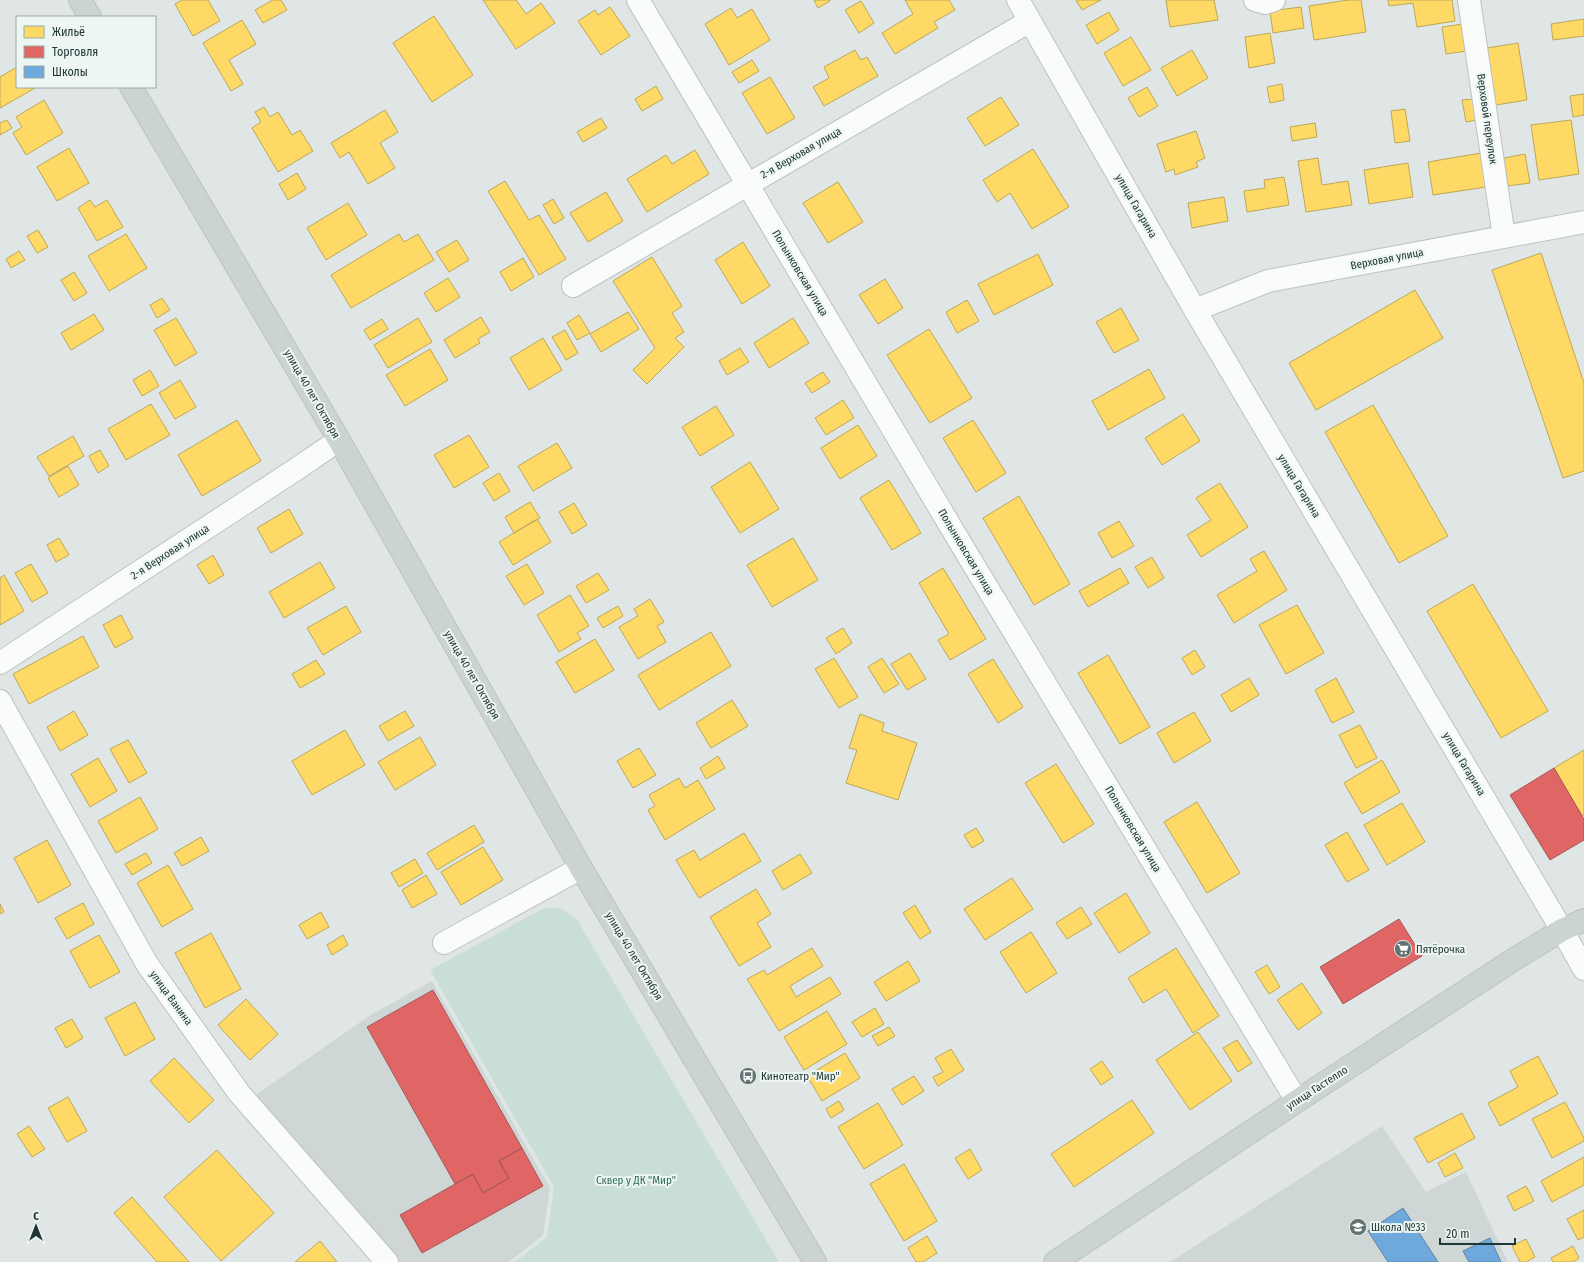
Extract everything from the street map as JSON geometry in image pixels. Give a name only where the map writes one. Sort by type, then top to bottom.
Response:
[{"type":"main road","points":[[80,0],[89,16]]},
{"type":"main road","name":"улица 40 лет Октября","points":[[132,88],[339,440],[581,868],[815,1262]]},
{"type":"main road","name":"улица Гастелло","points":[[1055,1262],[1296,1101],[1513,960],[1562,930],[1584,920]]},
{"type":"street","name":"Полынковская улица","points":[[638,0],[958,539],[1296,1101]]},
{"type":"street","name":"улица Гагарина","points":[[1018,0],[1195,310],[1584,969]]},
{"type":"street","points":[[1255,0],[1265,2],[1274,0]]},
{"type":"street","name":"Верховой переулок","points":[[1469,0],[1504,237]]},
{"type":"street","name":"2-я Верховая улица","points":[[573,286],[1030,21]]},
{"type":"street","name":"Верховая улица","points":[[1195,310],[1268,281],[1584,222]]},
{"type":"street","name":"2-я Верховая улица","points":[[0,663],[339,440]]},
{"type":"street","name":"улица Ванина","points":[[0,702],[147,964],[239,1093],[387,1262]]},
{"type":"street","points":[[444,943],[581,868]]},
{"type":"shaded area","points":[[432,981],[550,1188],[543,1235],[509,1262],[400,1262],[253,1097],[369,1016]]},
{"type":"shaded area","name":"Школа №33","points":[[1382,1126],[1426,1192],[1466,1172],[1508,1262],[1170,1262]]},
{"type":"green space","name":"Сквер у ДК \"Мир\"","points":[[544,908],[560,908],[576,918],[779,1262],[515,1262],[547,1237],[554,1187],[430,970]]},
{"type":"building: Жильё","points":[[182,0],[208,0],[220,21],[193,36],[175,4]]},
{"type":"building: Жильё","points":[[273,0],[281,0],[287,10],[263,23],[255,10]]},
{"type":"building: Жильё","points":[[483,0],[516,0],[526,14],[541,3],[555,23],[516,49]]},
{"type":"building: Жильё","points":[[814,0],[830,0],[830,1],[818,8]]},
{"type":"building: Жильё","points":[[905,0],[949,0],[955,10],[934,22],[938,28],[895,54],[882,33],[913,14]]},
{"type":"building: Жильё","points":[[1076,0],[1101,0],[1082,10]]},
{"type":"building: Жильё","points":[[1166,0],[1214,0],[1218,20],[1170,27]]},
{"type":"building: Жильё","points":[[1348,0],[1361,0],[1366,32],[1314,40],[1309,6]]},
{"type":"building: Жильё","points":[[1388,0],[1452,0],[1455,21],[1417,27],[1413,3],[1389,6]]},
{"type":"building: Жильё","points":[[861,1],[874,23],[859,33],[845,10]]},
{"type":"building: Жильё","points":[[610,7],[630,36],[601,55],[578,21],[595,10],[598,15]]},
{"type":"building: Жильё","points":[[1301,7],[1304,28],[1273,33],[1270,11]]},
{"type":"building: Жильё","points":[[731,8],[737,18],[752,9],[770,40],[729,65],[705,24]]},
{"type":"building: Жильё","points":[[1109,12],[1119,30],[1097,44],[1086,25]]},
{"type":"building: Жильё","points":[[434,16],[473,75],[432,102],[393,43]]},
{"type":"building: Жильё","points":[[1584,19],[1584,36],[1553,40],[1551,24]]},
{"type":"building: Жильё","points":[[242,20],[256,44],[229,60],[243,84],[231,91],[203,43]]},
{"type":"building: Жильё","points":[[1463,24],[1467,51],[1446,54],[1442,27]]},
{"type":"building: Жильё","points":[[1270,33],[1275,63],[1249,68],[1245,37]]},
{"type":"building: Жильё","points":[[1131,37],[1151,70],[1123,86],[1104,53]]},
{"type":"building: Жильё","points":[[1518,43],[1527,100],[1496,105],[1487,48]]},
{"type":"building: Жильё","points":[[855,50],[861,60],[867,57],[878,76],[824,106],[813,87],[829,78],[824,67]]},
{"type":"building: Жильё","points":[[1192,50],[1208,78],[1177,96],[1161,68]]},
{"type":"building: Жильё","points":[[752,60],[759,71],[739,83],[732,72]]},
{"type":"building: Жильё","points":[[16,68],[16,88],[35,88],[0,108],[0,77]]},
{"type":"building: Жильё","points":[[770,77],[795,118],[767,134],[742,93]]},
{"type":"building: Жильё","points":[[1282,84],[1284,100],[1270,103],[1267,87]]},
{"type":"building: Жильё","points":[[656,86],[663,99],[642,111],[635,99]]},
{"type":"building: Жильё","points":[[1147,87],[1158,106],[1139,117],[1128,98]]},
{"type":"building: Жильё","points":[[1584,94],[1584,115],[1573,117],[1570,96]]},
{"type":"building: Жильё","points":[[1001,97],[1019,125],[985,146],[967,118]]},
{"type":"building: Жильё","points":[[1474,99],[1477,120],[1466,122],[1462,100]]},
{"type":"building: Жильё","points":[[44,100],[63,133],[26,155],[13,133],[22,127],[16,117]]},
{"type":"building: Жильё","points":[[264,107],[270,117],[278,112],[292,135],[300,130],[313,151],[278,172],[252,128],[261,122],[255,112]]},
{"type":"building: Жильё","points":[[1405,109],[1410,141],[1395,143],[1391,111]]},
{"type":"building: Жильё","points":[[385,110],[398,132],[380,143],[395,168],[368,184],[349,152],[340,158],[331,143]]},
{"type":"building: Жильё","points":[[601,118],[607,128],[583,142],[577,132]]},
{"type":"building: Жильё","points":[[7,120],[12,128],[0,135],[0,123]]},
{"type":"building: Жильё","points":[[1571,120],[1579,174],[1539,180],[1531,125]]},
{"type":"building: Жильё","points":[[1315,123],[1317,137],[1292,141],[1290,127]]},
{"type":"building: Жильё","points":[[1196,131],[1205,158],[1196,162],[1198,167],[1175,175],[1174,169],[1166,172],[1157,144]]},
{"type":"building: Жильё","points":[[69,148],[89,183],[57,201],[37,167]]},
{"type":"building: Жильё","points":[[1033,149],[1069,207],[1032,229],[1010,193],[997,202],[983,180]]},
{"type":"building: Жильё","points":[[695,150],[709,174],[647,212],[627,179],[666,155],[672,164]]},
{"type":"building: Жильё","points":[[1481,153],[1486,187],[1433,195],[1428,162]]},
{"type":"building: Жильё","points":[[1525,154],[1530,183],[1508,186],[1504,158]]},
{"type":"building: Жильё","points":[[1318,158],[1322,185],[1348,181],[1352,205],[1306,212],[1298,161]]},
{"type":"building: Жильё","points":[[1408,163],[1413,197],[1369,204],[1364,170]]},
{"type":"building: Жильё","points":[[297,173],[306,189],[288,200],[279,184]]},
{"type":"building: Жильё","points":[[1284,177],[1289,205],[1247,212],[1244,191],[1265,188],[1264,180]]},
{"type":"building: Жильё","points":[[505,181],[529,220],[539,215],[566,259],[539,275],[488,191]]},
{"type":"building: Жильё","points":[[838,182],[863,222],[828,243],[803,203]]},
{"type":"building: Жильё","points":[[606,192],[623,221],[588,242],[570,213]]},
{"type":"building: Жильё","points":[[1224,197],[1228,221],[1192,228],[1188,203]]},
{"type":"building: Жильё","points":[[553,199],[564,218],[554,224],[543,205]]},
{"type":"building: Жильё","points":[[90,200],[95,207],[107,200],[123,227],[97,241],[78,208]]},
{"type":"building: Жильё","points":[[348,203],[367,235],[326,260],[307,228]]},
{"type":"building: Жильё","points":[[38,230],[48,247],[37,253],[27,236]]},
{"type":"building: Жильё","points":[[126,234],[147,268],[109,291],[88,256]]},
{"type":"building: Жильё","points":[[399,234],[404,242],[418,234],[434,260],[351,308],[331,275]]},
{"type":"building: Жильё","points":[[457,240],[469,260],[449,272],[436,252]]},
{"type":"building: Жильё","points":[[743,242],[770,286],[742,304],[715,260]]},
{"type":"building: Жильё","points":[[19,251],[25,260],[11,268],[6,259]]},
{"type":"building: Жильё","points":[[1541,253],[1584,383],[1584,471],[1563,478],[1492,270]]},
{"type":"building: Жильё","points":[[1038,254],[1053,285],[994,315],[978,284]]},
{"type":"building: Жильё","points":[[652,257],[682,306],[672,313],[684,332],[675,338],[684,347],[647,384],[633,370],[655,348],[613,281]]},
{"type":"building: Жильё","points":[[523,258],[534,277],[511,291],[500,272]]},
{"type":"building: Жильё","points":[[74,272],[87,293],[74,301],[61,280]]},
{"type":"building: Жильё","points":[[448,278],[460,297],[436,312],[424,293]]},
{"type":"building: Жильё","points":[[885,279],[903,308],[878,324],[859,295]]},
{"type":"building: Жильё","points":[[1415,290],[1443,338],[1316,410],[1289,363]]},
{"type":"building: Жильё","points":[[162,298],[170,310],[157,318],[150,305]]},
{"type":"building: Жильё","points":[[967,300],[979,321],[957,333],[946,312]]},
{"type":"building: Жильё","points":[[1121,308],[1139,340],[1114,353],[1096,322]]},
{"type":"building: Жильё","points":[[628,312],[639,329],[601,352],[590,334]]},
{"type":"building: Жильё","points":[[94,314],[104,330],[71,350],[61,333]]},
{"type":"building: Жильё","points":[[579,315],[590,333],[577,340],[567,323]]},
{"type":"building: Жильё","points":[[481,317],[490,332],[478,339],[480,343],[455,358],[444,340]]},
{"type":"building: Жильё","points":[[176,318],[197,353],[175,366],[154,330]]},
{"type":"building: Жильё","points":[[418,318],[432,342],[388,368],[374,345]]},
{"type":"building: Жильё","points":[[793,318],[809,343],[769,368],[754,343]]},
{"type":"building: Жильё","points":[[382,319],[388,329],[370,340],[364,330]]},
{"type":"building: Жильё","points":[[929,329],[972,398],[930,423],[887,355]]},
{"type":"building: Жильё","points":[[565,330],[578,353],[566,360],[552,337]]},
{"type":"building: Жильё","points":[[543,338],[562,370],[529,390],[510,358]]},
{"type":"building: Жильё","points":[[740,348],[749,362],[727,375],[719,361]]},
{"type":"building: Жильё","points":[[430,349],[448,380],[405,406],[386,375]]},
{"type":"building: Жильё","points":[[1149,369],[1165,398],[1108,430],[1092,401]]},
{"type":"building: Жильё","points":[[150,370],[159,386],[142,396],[133,380]]},
{"type":"building: Жильё","points":[[823,372],[830,382],[812,393],[805,383]]},
{"type":"building: Жильё","points":[[180,380],[196,407],[175,419],[159,393]]},
{"type":"building: Жильё","points":[[843,400],[854,418],[826,435],[815,418]]},
{"type":"building: Жильё","points":[[151,404],[170,435],[126,460],[108,429]]},
{"type":"building: Жильё","points":[[1373,405],[1448,536],[1399,563],[1325,432]]},
{"type":"building: Жильё","points":[[716,406],[734,435],[700,456],[682,427]]},
{"type":"building: Жильё","points":[[1183,414],[1200,441],[1162,465],[1145,438]]},
{"type":"building: Жильё","points":[[237,420],[261,461],[202,496],[178,455]]},
{"type":"building: Жильё","points":[[973,420],[1006,473],[976,492],[943,438]]},
{"type":"building: Жильё","points":[[858,425],[877,456],[840,479],[821,448]]},
{"type":"building: Жильё","points":[[469,435],[489,467],[454,488],[434,455]]},
{"type":"building: Жильё","points":[[73,436],[84,456],[49,476],[37,457]]},
{"type":"building: Жильё","points":[[557,443],[572,468],[533,491],[518,466]]},
{"type":"building: Жильё","points":[[100,450],[109,466],[98,473],[89,456]]},
{"type":"building: Жильё","points":[[750,462],[779,509],[740,533],[711,487]]},
{"type":"building: Жильё","points":[[68,466],[79,485],[59,497],[48,478]]},
{"type":"building: Жильё","points":[[499,473],[510,491],[494,501],[483,483]]},
{"type":"building: Жильё","points":[[889,480],[921,533],[892,550],[860,498]]},
{"type":"building: Жильё","points":[[1220,483],[1248,527],[1201,557],[1187,535],[1211,520],[1196,498]]},
{"type":"building: Жильё","points":[[1019,496],[1070,584],[1034,605],[983,518]]},
{"type":"building: Жильё","points":[[530,502],[540,518],[514,533],[505,517]]},
{"type":"building: Жильё","points":[[574,503],[587,525],[572,534],[559,512]]},
{"type":"building: Жильё","points":[[289,509],[303,534],[271,553],[257,528]]},
{"type":"building: Жильё","points":[[537,519],[551,542],[513,565],[499,542]]},
{"type":"building: Жильё","points":[[1119,521],[1134,546],[1112,558],[1098,533]]},
{"type":"building: Жильё","points":[[59,538],[69,555],[56,562],[47,545]]},
{"type":"building: Жильё","points":[[793,538],[818,580],[772,607],[747,565]]},
{"type":"building: Жильё","points":[[1264,551],[1287,590],[1234,623],[1217,595],[1257,571],[1250,559]]},
{"type":"building: Жильё","points":[[213,555],[224,575],[209,584],[197,565]]},
{"type":"building: Жильё","points":[[1152,557],[1164,578],[1148,588],[1135,567]]},
{"type":"building: Жильё","points":[[320,562],[335,588],[284,618],[269,592]]},
{"type":"building: Жильё","points":[[31,564],[48,593],[32,602],[15,573]]},
{"type":"building: Жильё","points":[[527,564],[544,593],[524,605],[506,576]]},
{"type":"building: Жильё","points":[[943,568],[986,639],[950,660],[938,640],[949,634],[919,583]]},
{"type":"building: Жильё","points":[[1120,568],[1129,583],[1088,607],[1079,591]]},
{"type":"building: Жильё","points":[[598,573],[609,590],[586,603],[576,586]]},
{"type":"building: Жильё","points":[[4,575],[24,611],[0,625],[0,578]]},
{"type":"building: Жильё","points":[[1473,584],[1548,711],[1501,738],[1427,611]]},
{"type":"building: Жильё","points":[[570,595],[589,626],[577,633],[581,639],[559,652],[537,615]]},
{"type":"building: Жильё","points":[[650,599],[664,622],[657,626],[666,642],[638,659],[619,627],[638,616],[634,609]]},
{"type":"building: Жильё","points":[[1297,605],[1324,653],[1286,674],[1259,625]]},
{"type":"building: Жильё","points":[[346,606],[361,632],[323,655],[307,628]]},
{"type":"building: Жильё","points":[[618,606],[623,616],[603,628],[597,618]]},
{"type":"building: Жильё","points":[[121,615],[133,638],[115,648],[103,625]]},
{"type":"building: Жильё","points":[[843,628],[852,643],[836,654],[826,638]]},
{"type":"building: Жильё","points":[[711,632],[731,666],[659,710],[638,675]]},
{"type":"building: Жильё","points":[[83,636],[99,667],[29,704],[13,674]]},
{"type":"building: Жильё","points":[[595,639],[614,670],[575,693],[556,662]]},
{"type":"building: Жильё","points":[[1195,650],[1205,667],[1192,675],[1182,658]]},
{"type":"building: Жильё","points":[[910,653],[926,679],[907,690],[891,664]]},
{"type":"building: Жильё","points":[[1108,655],[1150,727],[1120,744],[1078,673]]},
{"type":"building: Жильё","points":[[834,658],[858,697],[839,708],[815,669]]},
{"type":"building: Жильё","points":[[882,658],[899,684],[884,693],[868,667]]},
{"type":"building: Жильё","points":[[993,659],[1023,707],[998,723],[968,674]]},
{"type":"building: Жильё","points":[[316,660],[325,674],[300,688],[292,674]]},
{"type":"building: Жильё","points":[[1249,678],[1259,695],[1231,712],[1221,695]]},
{"type":"building: Жильё","points":[[1336,678],[1354,712],[1332,723],[1315,690]]},
{"type":"building: Жильё","points":[[732,700],[748,726],[711,748],[696,723]]},
{"type":"building: Жильё","points":[[74,711],[88,735],[60,751],[47,727]]},
{"type":"building: Жильё","points":[[405,711],[414,726],[388,741],[379,726]]},
{"type":"building: Жильё","points":[[1194,712],[1211,741],[1174,763],[1157,733]]},
{"type":"building: Жильё","points":[[860,714],[884,723],[882,731],[917,743],[898,800],[846,783],[857,750],[849,748]]},
{"type":"building: Жильё","points":[[1360,725],[1377,758],[1356,768],[1339,735]]},
{"type":"building: Жильё","points":[[345,730],[365,765],[312,795],[292,761]]},
{"type":"building: Жильё","points":[[420,737],[436,765],[395,790],[378,762]]},
{"type":"building: Жильё","points":[[128,740],[147,773],[129,783],[110,749]]},
{"type":"building: Жильё","points":[[639,748],[656,775],[633,788],[617,761]]},
{"type":"building: Жильё","points":[[1584,750],[1584,815],[1582,816],[1554,768]]},
{"type":"building: Жильё","points":[[718,756],[725,768],[706,779],[700,768]]},
{"type":"building: Жильё","points":[[98,758],[117,791],[90,807],[71,774]]},
{"type":"building: Жильё","points":[[1382,760],[1400,792],[1362,814],[1344,783]]},
{"type":"building: Жильё","points":[[1056,764],[1094,824],[1063,843],[1025,783]]},
{"type":"building: Жильё","points":[[679,778],[685,788],[698,780],[715,809],[665,840],[648,810],[655,806],[649,795]]},
{"type":"building: Жильё","points":[[140,797],[158,829],[116,853],[98,821]]},
{"type":"building: Жильё","points":[[1197,802],[1240,873],[1207,893],[1164,822]]},
{"type":"building: Жильё","points":[[1402,803],[1425,842],[1387,865],[1364,825]]},
{"type":"building: Жильё","points":[[474,825],[484,842],[437,870],[427,853]]},
{"type":"building: Жильё","points":[[976,828],[984,841],[972,848],[964,835]]},
{"type":"building: Жильё","points":[[1347,832],[1369,870],[1347,882],[1325,845]]},
{"type":"building: Жильё","points":[[744,833],[761,861],[699,898],[676,860],[694,850],[700,860]]},
{"type":"building: Жильё","points":[[201,837],[209,851],[182,866],[174,853]]},
{"type":"building: Жильё","points":[[47,840],[71,885],[38,903],[14,858]]},
{"type":"building: Жильё","points":[[483,847],[503,880],[461,905],[441,872]]},
{"type":"building: Жильё","points":[[146,853],[152,863],[132,875],[125,864]]},
{"type":"building: Жильё","points":[[800,854],[812,873],[783,890],[772,871]]},
{"type":"building: Жильё","points":[[415,859],[423,873],[399,887],[391,873]]},
{"type":"building: Жильё","points":[[168,865],[193,909],[162,927],[137,883]]},
{"type":"building: Жильё","points":[[426,875],[437,894],[412,908],[402,890]]},
{"type":"building: Жильё","points":[[1012,878],[1033,909],[985,940],[964,909]]},
{"type":"building: Жильё","points":[[756,889],[771,914],[757,923],[771,947],[739,966],[710,917]]},
{"type":"building: Жильё","points":[[1126,893],[1150,933],[1119,953],[1094,913]]},
{"type":"building: Жильё","points":[[83,903],[94,924],[67,939],[55,918]]},
{"type":"building: Жильё","points":[[0,904],[4,912],[0,914]]},
{"type":"building: Жильё","points":[[915,905],[931,932],[920,939],[903,913]]},
{"type":"building: Жильё","points":[[1081,907],[1092,924],[1067,939],[1056,923]]},
{"type":"building: Жильё","points":[[321,912],[329,927],[307,939],[299,925]]},
{"type":"building: Жильё","points":[[1031,932],[1057,973],[1026,993],[1000,952]]},
{"type":"building: Жильё","points":[[211,933],[241,989],[205,1008],[175,953]]},
{"type":"building: Жильё","points":[[99,935],[120,972],[90,988],[70,951]]},
{"type":"building: Жильё","points":[[343,935],[348,945],[332,955],[327,945]]},
{"type":"building: Жильё","points":[[812,948],[823,966],[790,986],[796,997],[830,977],[841,994],[779,1031],[747,979],[764,970],[767,975]]},
{"type":"building: Жильё","points":[[1176,948],[1219,1016],[1193,1033],[1166,989],[1143,1003],[1128,978]]},
{"type":"building: Жильё","points":[[908,961],[920,981],[886,1001],[874,982]]},
{"type":"building: Жильё","points":[[1267,965],[1280,987],[1269,994],[1255,972]]},
{"type":"building: Жильё","points":[[1302,983],[1322,1013],[1298,1030],[1277,1000]]},
{"type":"building: Жильё","points":[[246,999],[278,1034],[250,1060],[218,1025]]},
{"type":"building: Жильё","points":[[135,1002],[155,1039],[125,1056],[105,1018]]},
{"type":"building: Жильё","points":[[875,1008],[884,1024],[862,1037],[852,1022]]},
{"type":"building: Жильё","points":[[827,1011],[847,1044],[804,1070],[784,1037]]},
{"type":"building: Жильё","points":[[72,1019],[83,1038],[66,1048],[55,1028]]},
{"type":"building: Жильё","points":[[889,1027],[895,1036],[878,1046],[872,1036]]},
{"type":"building: Жильё","points":[[1198,1032],[1232,1081],[1190,1110],[1156,1060]]},
{"type":"building: Жильё","points":[[1237,1040],[1252,1063],[1238,1072],[1223,1048]]},
{"type":"building: Жильё","points":[[951,1049],[964,1070],[938,1086],[933,1077],[943,1072],[935,1058]]},
{"type":"building: Жильё","points":[[845,1053],[860,1078],[822,1101],[807,1076]]},
{"type":"building: Жильё","points":[[1538,1056],[1558,1094],[1500,1126],[1488,1103],[1518,1087],[1510,1071]]},
{"type":"building: Жильё","points":[[174,1058],[214,1100],[189,1123],[150,1081]]},
{"type":"building: Жильё","points":[[1102,1061],[1113,1077],[1101,1085],[1090,1069]]},
{"type":"building: Жильё","points":[[914,1076],[924,1091],[902,1105],[892,1089]]},
{"type":"building: Жильё","points":[[68,1097],[87,1131],[67,1142],[48,1108]]},
{"type":"building: Жильё","points":[[1132,1100],[1154,1133],[1074,1187],[1051,1154]]},
{"type":"building: Жильё","points":[[839,1101],[844,1110],[831,1118],[826,1109]]},
{"type":"building: Жильё","points":[[1565,1102],[1584,1138],[1584,1141],[1552,1158],[1532,1119]]},
{"type":"building: Жильё","points":[[878,1103],[903,1145],[864,1169],[838,1127]]},
{"type":"building: Жильё","points":[[1462,1113],[1475,1138],[1428,1163],[1414,1138]]},
{"type":"building: Жильё","points":[[29,1126],[45,1149],[32,1157],[17,1134]]},
{"type":"building: Жильё","points":[[970,1149],[982,1170],[968,1179],[955,1158]]},
{"type":"building: Жильё","points":[[217,1150],[274,1213],[221,1261],[164,1197]]},
{"type":"building: Жильё","points":[[1455,1153],[1463,1168],[1445,1177],[1438,1163]]},
{"type":"building: Жильё","points":[[1584,1157],[1584,1185],[1552,1202],[1541,1181]]},
{"type":"building: Жильё","points":[[904,1164],[937,1221],[904,1241],[870,1184]]},
{"type":"building: Жильё","points":[[1526,1186],[1534,1201],[1514,1211],[1507,1196]]},
{"type":"building: Жильё","points":[[132,1197],[189,1262],[157,1262],[114,1213]]},
{"type":"building: Жильё","points":[[1584,1210],[1584,1237],[1578,1240],[1567,1219]]},
{"type":"building: Жильё","points":[[927,1236],[937,1253],[923,1262],[916,1262],[908,1248]]},
{"type":"building: Жильё","points":[[1526,1239],[1535,1257],[1526,1262],[1520,1262],[1512,1246]]},
{"type":"building: Жильё","points":[[320,1241],[337,1262],[295,1262]]},
{"type":"building: Жильё","points":[[1573,1246],[1579,1258],[1573,1262],[1553,1262],[1551,1258]]},
{"type":"building: Торговля","points":[[1554,768],[1584,819],[1584,840],[1550,860],[1510,795]]},
{"type":"building: Торговля","points":[[1399,919],[1422,956],[1343,1004],[1320,967]]},
{"type":"building: Торговля","points":[[433,990],[522,1148],[499,1161],[509,1178],[483,1193],[473,1174],[455,1184],[367,1027]]},
{"type":"building: Торговля","points":[[522,1148],[543,1186],[422,1253],[400,1215],[473,1174],[483,1193],[509,1178],[499,1161]]},
{"type":"building: Школы","points":[[1403,1208],[1438,1262],[1388,1262],[1368,1231]]},
{"type":"building: Школы","points":[[1490,1238],[1501,1262],[1469,1262],[1463,1251]]},
{"type":"place","name":"Пятёрочка","points":[[1403,949]]},
{"type":"place","name":"Кинотеатр \"Мир\"","points":[[748,1076]]},
{"type":"place","name":"Школа №33","points":[[1358,1227]]}]
